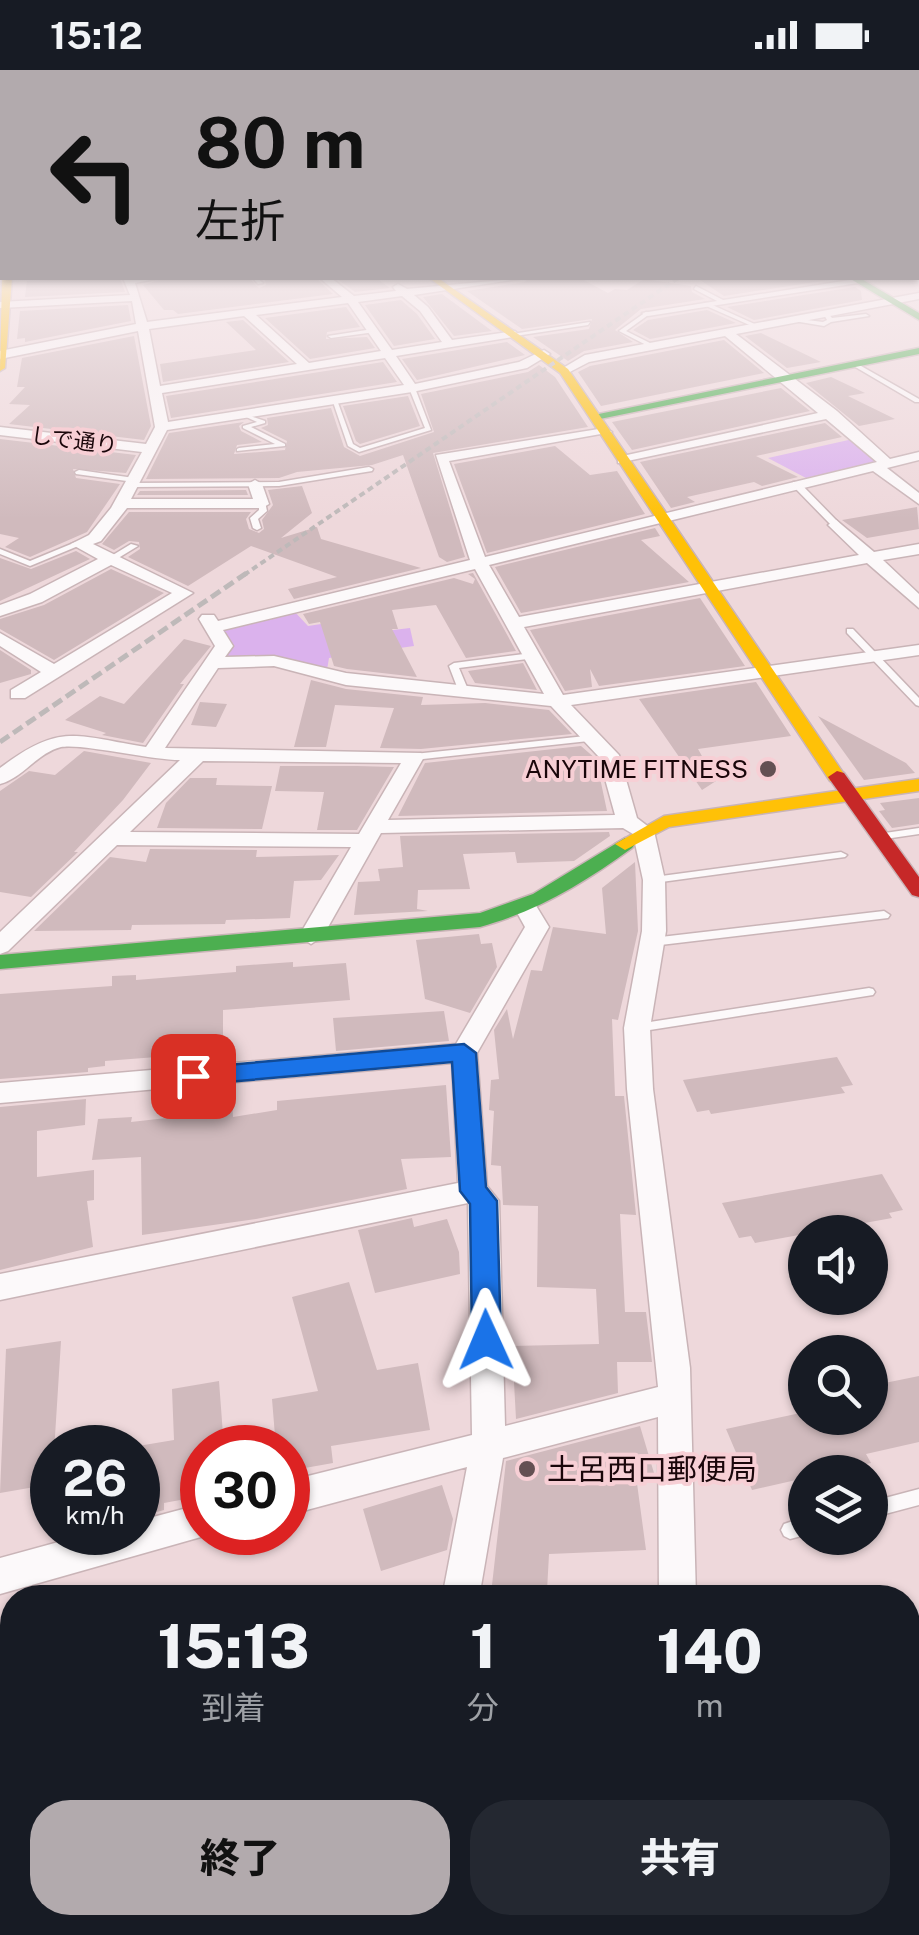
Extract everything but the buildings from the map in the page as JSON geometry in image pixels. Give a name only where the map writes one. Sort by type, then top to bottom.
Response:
[{"type":"street","points":[[1,359],[61,345]]},
{"type":"street","points":[[79,544],[94,538],[122,503],[162,427],[147,345]]},
{"type":"street","points":[[283,345],[307,367]]},
{"type":"street","points":[[383,345],[412,388]]},
{"type":"street","points":[[157,390],[443,345]]},
{"type":"street","points":[[531,345],[564,371],[848,796],[919,891]]},
{"type":"street","points":[[564,371],[585,359],[657,345]]},
{"type":"street","points":[[743,345],[832,414],[919,500]]},
{"type":"street","points":[[678,1585],[674,1398],[640,1089],[637,1028],[652,942],[654,880],[609,754],[558,701],[532,656],[480,562],[441,458],[919,351]]},
{"type":"street","points":[[162,427],[412,388],[524,365],[544,354]]},
{"type":"street","points":[[623,460],[832,414]]},
{"type":"street","name":"しで通り","points":[[0,431],[148,450]]},
{"type":"street","points":[[151,754],[224,646],[212,623],[919,456]]},
{"type":"street","points":[[122,503],[262,504],[255,484]]},
{"type":"street","points":[[836,524],[919,603]]},
{"type":"street","points":[[18,694],[185,593],[79,544]]},
{"type":"street","points":[[515,623],[919,549]]},
{"type":"street","points":[[0,611],[36,598],[112,558]]},
{"type":"street","points":[[0,638],[52,671]]},
{"type":"street","points":[[213,663],[274,661],[346,679],[558,701],[919,650]]},
{"type":"street","points":[[0,778],[37,750],[62,740],[151,754],[414,757],[311,936]]},
{"type":"street","points":[[0,946],[196,755]]},
{"type":"street","points":[[114,838],[635,826],[919,785]]},
{"type":"street","points":[[0,962],[480,920],[528,908],[564,889],[635,826]]},
{"type":"street","points":[[462,1585],[488,1444],[484,1201],[473,1191],[464,1053],[537,927],[528,908]]},
{"type":"street","points":[[0,1093],[464,1053]]},
{"type":"street","points":[[0,1287],[473,1191]]},
{"type":"street","points":[[310,1492],[674,1398]]},
{"type":"street","points":[[0,1576],[180,1527]]},
{"type":"lane","points":[[854,364],[918,401]]},
{"type":"lane","points":[[334,400],[350,445],[358,450],[429,429],[412,388]]},
{"type":"lane","points":[[239,450],[283,445],[244,427],[263,422],[246,414]]},
{"type":"lane","points":[[79,472],[133,482],[255,484],[369,469]]},
{"type":"lane","points":[[796,484],[836,524]]},
{"type":"lane","points":[[256,528],[254,518],[263,511],[262,504]]},
{"type":"lane","points":[[0,552],[30,564],[79,544]]},
{"type":"lane","points":[[112,558],[134,546]]},
{"type":"lane","points":[[850,631],[919,703]]},
{"type":"lane","points":[[464,692],[454,666],[532,656]]},
{"type":"lane","points":[[414,757],[595,738]]},
{"type":"lane","points":[[878,837],[919,831]]},
{"type":"lane","points":[[654,880],[841,855]]},
{"type":"lane","points":[[652,942],[884,915]]},
{"type":"lane","points":[[637,1028],[868,992]]},
{"type":"lane","points":[[888,1505],[919,1497]]},
{"type":"shaded area","points":[[853,439],[876,462],[806,478],[768,458]]},
{"type":"shaded area","points":[[294,611],[308,626],[354,619],[360,634],[410,628],[414,646],[329,658],[327,670],[224,658],[221,631],[225,628]]},
{"type":"railway","points":[[244,575],[580,345]]},
{"type":"railway","points":[[0,742],[248,572]]},
{"type":"traffic: fast","points":[[595,416],[919,351]]},
{"type":"traffic: fast","points":[[0,962],[480,920],[540,899],[625,844]]},
{"type":"traffic: slow","points":[[0,368],[2,345]]},
{"type":"traffic: slow","points":[[527,345],[564,371],[837,777]]},
{"type":"traffic: slow","points":[[625,844],[664,822],[919,785]]},
{"type":"traffic: jam","points":[[837,777],[919,891]]},
{"type":"place","name":"ANYTIME FITNESS","points":[[768,769]]},
{"type":"place","name":"土呂西口郵便局","points":[[527,1469]]},
{"type":"route","points":[[193,1076],[464,1053],[473,1191],[484,1201],[486,1340]]}]
